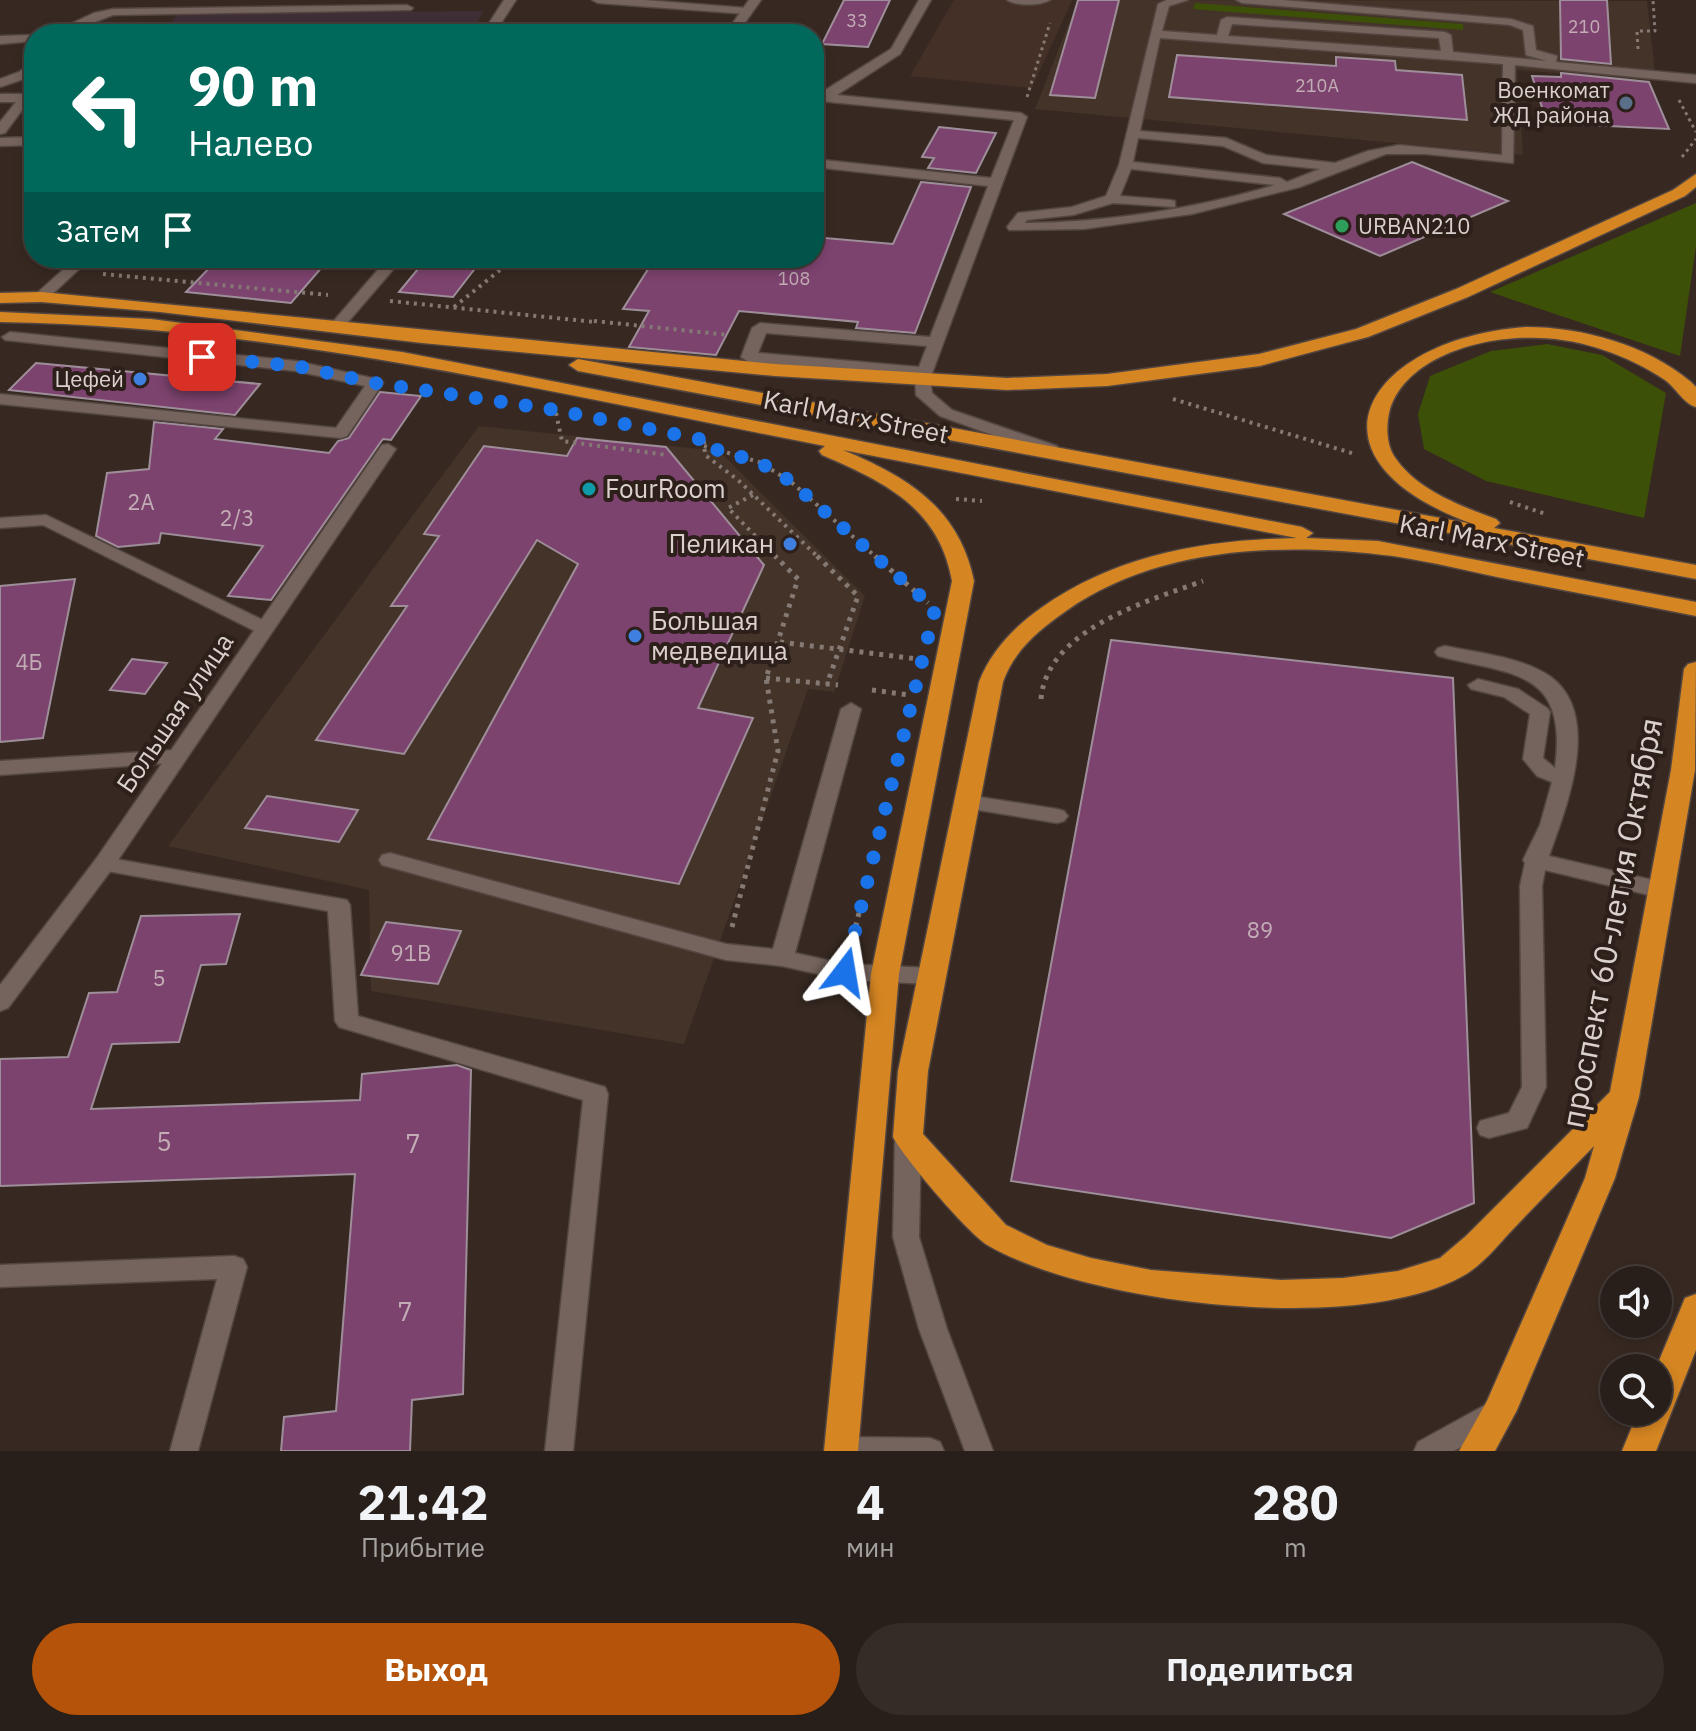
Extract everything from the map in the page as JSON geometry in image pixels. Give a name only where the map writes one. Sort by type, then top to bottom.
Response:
[{"type":"highway","points":[[0,298],[41,297],[775,370],[924,375],[1007,384],[1107,380],[1260,360],[1362,333],[1462,293],[1679,193],[1696,179]]},
{"type":"highway","name":"Karl Marx Street","points":[[0,317],[145,324],[402,358],[1696,609]]},
{"type":"highway","points":[[1559,547],[1464,514],[1408,483],[1384,458],[1377,432],[1380,404],[1392,384],[1416,364],[1450,348],[1490,336],[1526,332],[1564,334],[1613,347],[1658,368],[1691,391],[1696,401]]},
{"type":"highway","points":[[422,337],[1696,572]]},
{"type":"highway","points":[[751,426],[832,452],[892,482],[935,515],[955,543],[962,561],[963,581],[885,974],[841,1450]]},
{"type":"highway","points":[[1394,550],[1300,543],[1213,549],[1166,558],[1119,572],[1067,599],[1027,630],[996,664],[913,1071],[908,1137],[945,1182],[997,1235],[1077,1269],[1120,1278],[1227,1291],[1340,1293],[1388,1287],[1443,1272],[1475,1249],[1624,1097]]},
{"type":"highway","name":"проспект 60-летия Октября","points":[[1476,1451],[1500,1410],[1600,1178],[1624,1097],[1683,770],[1696,669]]},
{"type":"highway","points":[[1672,1369],[1696,1308]]},
{"type":"highway","points":[[1639,1451],[1649,1426]]},
{"type":"street","points":[[494,24],[510,0]]},
{"type":"street","points":[[598,0],[751,5]]},
{"type":"street","points":[[824,95],[896,51],[925,0]]},
{"type":"street","points":[[1013,0],[1043,1]]},
{"type":"street","points":[[1112,199],[1126,165],[1164,4],[1182,0]]},
{"type":"street","points":[[1242,0],[1511,22],[1529,28],[1530,52],[1560,61],[1696,77]]},
{"type":"street","points":[[738,24],[751,5]]},
{"type":"street","points":[[80,24],[113,12],[407,8]]},
{"type":"street","points":[[1222,38],[1227,20],[1445,35],[1447,55]]},
{"type":"street","points":[[1155,34],[1696,77]]},
{"type":"street","points":[[0,40],[24,39]]},
{"type":"street","points":[[1201,207],[1112,199],[1073,211],[1023,216],[1014,227],[1068,228],[1201,207],[1296,184],[1396,149],[1508,160],[1509,61]]},
{"type":"street","points":[[0,83],[24,74]]},
{"type":"street","points":[[0,98],[24,97]]},
{"type":"street","points":[[824,97],[1021,117],[924,375],[924,395],[946,413],[1066,456]]},
{"type":"street","points":[[0,130],[24,104]]},
{"type":"street","points":[[1134,134],[1226,142],[1263,159],[1338,167]]},
{"type":"street","points":[[0,142],[24,141]]},
{"type":"street","points":[[824,164],[996,183]]},
{"type":"street","points":[[1126,165],[1296,184]]},
{"type":"street","points":[[41,297],[73,268]]},
{"type":"street","points":[[337,326],[387,268]]},
{"type":"street","points":[[5,344],[26,317]]},
{"type":"street","points":[[924,375],[749,357],[760,328],[936,342]]},
{"type":"street","points":[[0,399],[341,433],[375,383],[296,366],[5,344]]},
{"type":"street","name":"Большая улица","points":[[0,1002],[104,864],[388,449]]},
{"type":"street","points":[[0,523],[46,520],[264,628]]},
{"type":"street","points":[[1445,652],[1492,661],[1546,683],[1562,708],[1567,731],[1557,804],[1534,860],[1531,886],[1534,1087],[1518,1121],[1489,1128]]},
{"type":"street","points":[[1478,685],[1511,693],[1540,712],[1533,759],[1544,771],[1562,778]]},
{"type":"street","points":[[782,958],[851,709]]},
{"type":"street","points":[[0,768],[176,757]]},
{"type":"street","points":[[967,802],[1057,816]]},
{"type":"street","points":[[390,860],[726,952],[782,958],[845,972],[931,976]]},
{"type":"street","points":[[1534,860],[1661,890]]},
{"type":"street","points":[[104,864],[339,905],[347,1021],[596,1094],[559,1451]]},
{"type":"street","points":[[908,1137],[906,1237],[933,1329],[979,1451]]},
{"type":"street","points":[[0,1276],[234,1267],[184,1451]]},
{"type":"street","points":[[1428,1451],[1500,1410]]},
{"type":"street","points":[[841,1450],[930,1451]]},
{"type":"path","points":[[1021,117],[1053,13],[1043,1]]},
{"type":"path","points":[[1678,162],[1696,139]]},
{"type":"path","points":[[453,307],[502,268]]},
{"type":"path","points":[[570,413],[556,410],[562,441],[667,455]]},
{"type":"path","points":[[733,446],[704,440],[705,455],[753,495],[858,596],[827,684]]},
{"type":"path","points":[[704,446],[759,462],[790,481],[935,609],[935,598]]},
{"type":"path","points":[[726,952],[778,751],[766,678],[798,579],[728,508],[753,495]]},
{"type":"path","points":[[916,499],[990,501]]},
{"type":"path","points":[[1041,699],[1043,677],[1074,641],[1111,619],[1216,577]]},
{"type":"path","points":[[780,642],[923,659],[920,671]]},
{"type":"path","points":[[845,972],[860,911]]},
{"type":"shaded area","points":[[954,0],[1072,0],[1032,88],[910,76]]},
{"type":"shaded area","points":[[1078,0],[1647,1],[1656,81],[1517,70],[1523,155],[1035,109]]},
{"type":"shaded area","points":[[483,11],[477,24],[171,24],[177,14]]},
{"type":"shaded area","points":[[479,426],[719,451],[865,596],[834,692],[808,689],[684,1044],[371,991],[369,890],[168,846]]},
{"type":"green space","points":[[1195,3],[1463,24],[1463,30],[1193,9]]},
{"type":"green space","points":[[1696,203],[1696,246],[1680,356],[1490,292]]},
{"type":"green space","points":[[1547,344],[1602,355],[1666,393],[1644,518],[1486,481],[1424,449],[1418,414],[1430,376],[1491,351]]},
{"type":"building","points":[[844,0],[890,0],[868,47],[824,44]]},
{"type":"building","points":[[1078,0],[1119,0],[1095,98],[1050,95]]},
{"type":"building","points":[[1560,0],[1607,0],[1611,64],[1561,59]]},
{"type":"building","points":[[1177,55],[1336,66],[1336,57],[1395,61],[1396,70],[1462,75],[1467,120],[1169,97]]},
{"type":"building","name":"Военкомат ЖД района","points":[[1561,73],[1649,82],[1669,129],[1547,123],[1532,76],[1561,77]]},
{"type":"building","points":[[939,127],[996,133],[976,173],[928,168],[934,158],[922,157]]},
{"type":"building","points":[[1412,162],[1508,201],[1380,256],[1284,214]]},
{"type":"building","points":[[921,182],[971,187],[915,333],[856,328],[858,322],[739,311],[716,355],[629,347],[649,311],[623,309],[649,268],[824,268],[824,238],[893,244]]},
{"type":"building","points":[[209,268],[321,268],[291,303],[186,292]]},
{"type":"building","points":[[419,268],[475,268],[453,297],[399,292]]},
{"type":"building","points":[[36,363],[260,384],[235,415],[9,390]]},
{"type":"building","points":[[380,392],[421,396],[391,440],[383,439],[380,443],[271,600],[228,596],[263,546],[161,533],[159,543],[118,547],[96,536],[107,473],[149,469],[154,422],[223,429],[215,439],[329,453],[338,441],[349,438]]},
{"type":"building","name":"Большая медведица","points":[[577,438],[666,447],[764,565],[698,708],[753,718],[679,884],[428,839],[578,564],[537,540],[404,754],[316,740],[407,606],[391,606],[439,536],[424,534],[484,446],[567,456]]},
{"type":"building","points":[[75,579],[43,738],[0,742],[0,586]]},
{"type":"building","points":[[1111,640],[1453,678],[1474,1203],[1391,1238],[1011,1181]]},
{"type":"building","points":[[132,659],[167,663],[145,694],[110,690]]},
{"type":"building","points":[[267,796],[358,810],[339,842],[245,828]]},
{"type":"building","points":[[240,914],[226,964],[201,965],[179,1042],[112,1044],[91,1109],[360,1100],[362,1074],[457,1065],[471,1070],[463,1394],[412,1400],[410,1451],[281,1451],[284,1417],[336,1411],[355,1174],[0,1186],[0,1059],[68,1057],[89,993],[117,992],[141,916]]},
{"type":"building","points":[[386,922],[461,931],[438,984],[361,975]]},
{"type":"place","name":"Военкомат ЖД района","points":[[1626,103]]},
{"type":"place","name":"URBAN210","points":[[1342,226]]},
{"type":"place","name":"Цефей","points":[[140,379]]},
{"type":"place","name":"FourRoom","points":[[589,489]]},
{"type":"place","name":"Пеликан","points":[[790,544]]},
{"type":"place","name":"Большая медведица","points":[[635,636]]},
{"type":"route","points":[[202,357],[296,366],[375,383],[556,410],[704,440],[704,446],[759,462],[790,481],[935,609],[845,972]]}]
